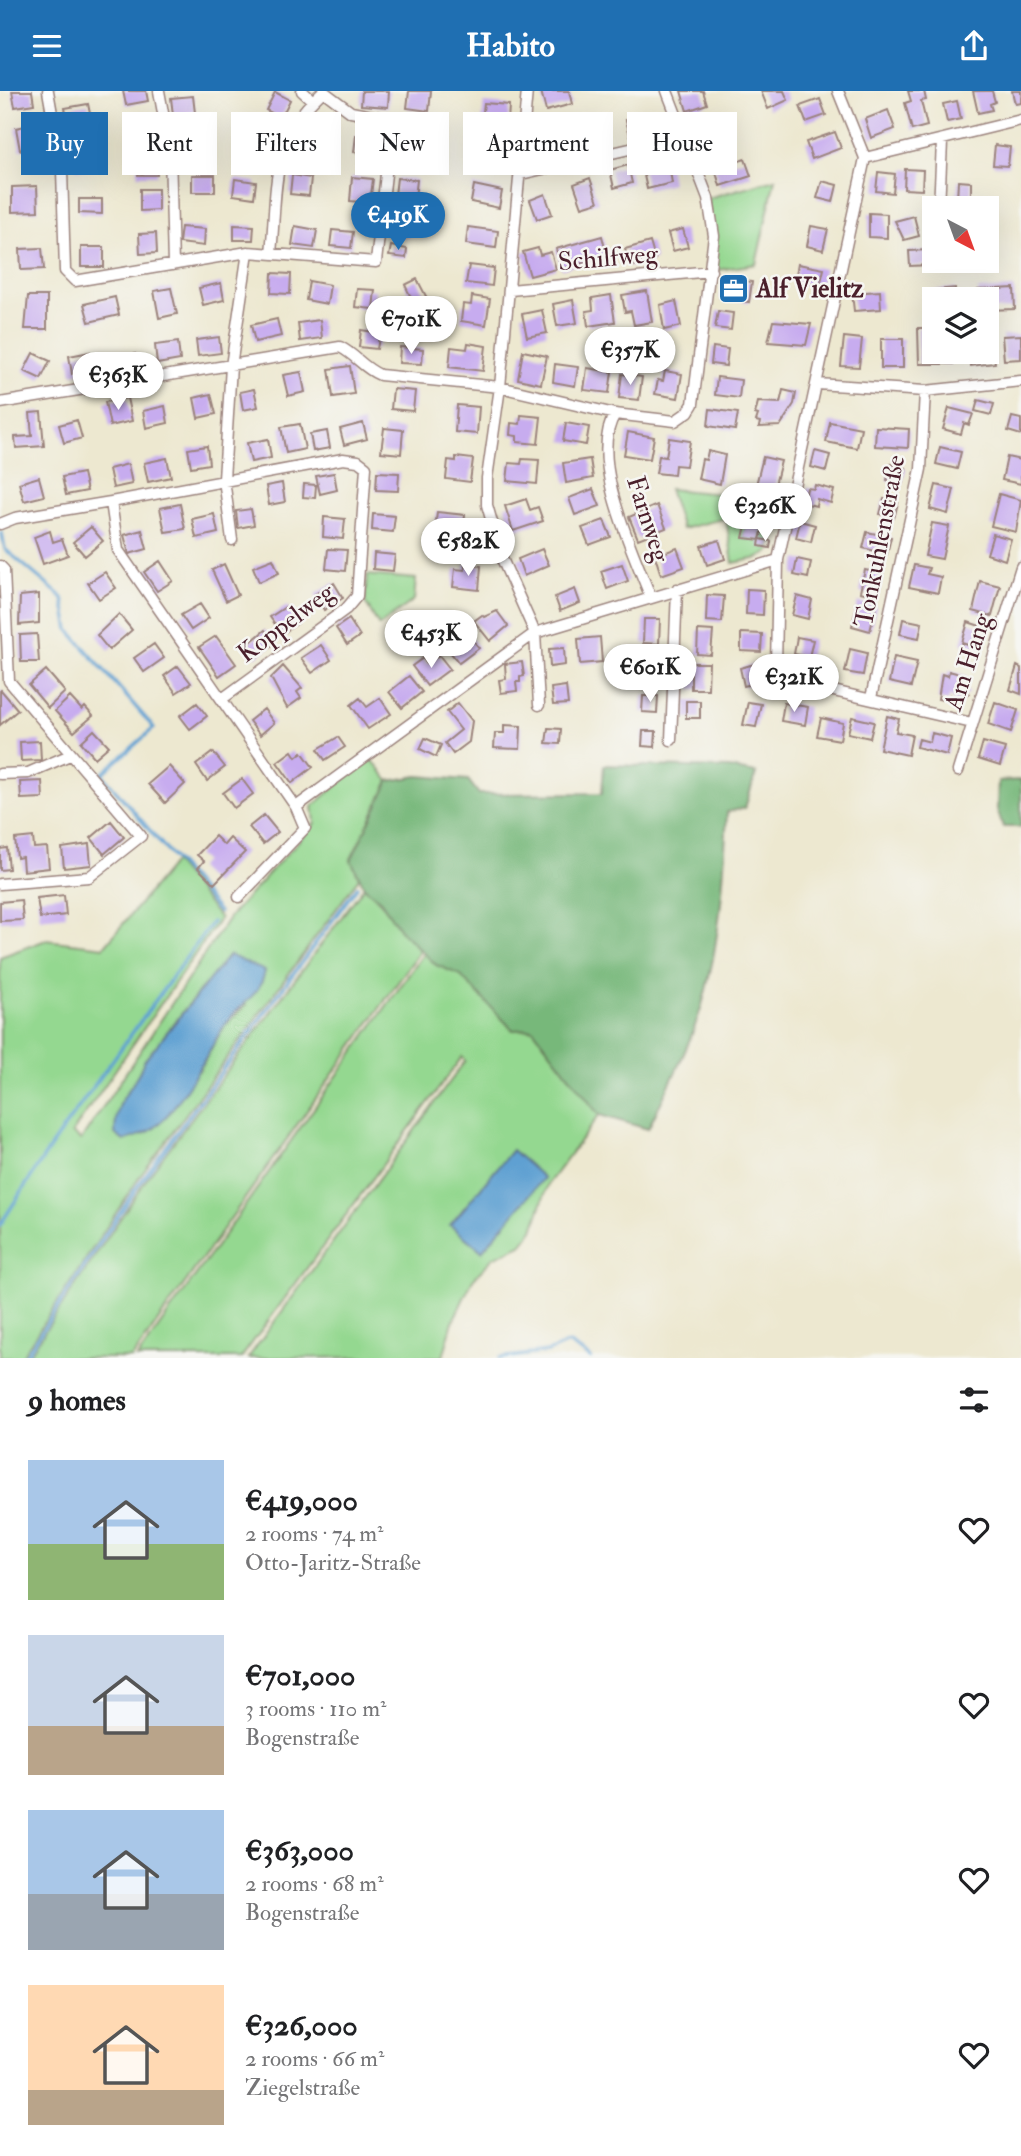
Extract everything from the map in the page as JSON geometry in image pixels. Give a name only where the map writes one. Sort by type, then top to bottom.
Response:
[{"type":"street","points":[[48,91],[62,170],[65,271],[75,281],[248,252],[376,262],[391,130],[382,118],[351,112],[323,91],[290,128],[281,148],[271,253]]},
{"type":"street","points":[[159,91],[170,151],[173,265]]},
{"type":"street","points":[[302,91],[313,101]]},
{"type":"street","points":[[525,112],[527,91]]},
{"type":"street","points":[[667,91],[676,112]]},
{"type":"street","points":[[838,91],[865,158],[778,561],[776,667],[780,675],[790,681],[972,723]]},
{"type":"street","points":[[865,158],[942,142],[1021,120]]},
{"type":"street","points":[[940,196],[942,142]]},
{"type":"street","points":[[521,175],[500,387],[487,478],[487,505],[503,561],[535,633],[539,705]]},
{"type":"street","points":[[0,403],[340,347],[354,354],[365,369],[380,376],[500,387],[615,414],[668,423],[688,412],[694,404],[714,236],[708,198],[700,175]]},
{"type":"street","points":[[232,540],[224,479],[231,366],[248,252]]},
{"type":"street","name":"Schilfweg","points":[[510,290],[711,271]]},
{"type":"street","points":[[817,384],[925,391],[1021,381]]},
{"type":"street","name":"Tonkuhlenstraße","points":[[871,698],[921,469],[925,391]]},
{"type":"street","name":"Farnweg","points":[[615,414],[609,424],[610,480],[651,598]]},
{"type":"street","name":"Koppelweg","points":[[0,524],[15,518],[343,459],[358,461],[366,467],[357,596],[346,609],[222,699]]},
{"type":"street","name":"Koppelweg","points":[[111,502],[118,550],[296,807]]},
{"type":"street","points":[[239,897],[305,828],[296,807],[535,633],[778,561]]},
{"type":"street","points":[[0,566],[4,570],[9,681],[141,836],[89,877],[0,884]]},
{"type":"street","name":"Am Hang","points":[[958,771],[1021,567]]},
{"type":"street","points":[[671,740],[677,589]]},
{"type":"street","points":[[0,774],[28,773],[70,755]]},
{"type":"green space","points":[[775,179],[756,264],[711,271],[708,198]]},
{"type":"green space","points":[[669,489],[782,500],[770,551],[759,558],[733,563],[726,518],[682,529]],"holes":[[[750,508],[766,511],[759,540],[743,538]]]},
{"type":"green space","points":[[367,575],[416,579],[414,600],[379,626],[365,602]]},
{"type":"green space","points":[[370,757],[389,781],[351,859],[359,878],[139,1178],[21,1358],[0,1358],[0,957],[46,940],[104,947],[174,862],[220,918],[72,1133],[81,1140],[230,916],[315,823],[313,806]],"holes":[[[205,984],[246,1005],[223,1028],[200,1069],[161,1120],[135,1081],[144,1061]]]},
{"type":"green space","points":[[604,765],[729,768],[756,773],[745,808],[727,812],[718,926],[705,994],[687,1046],[648,1129],[599,1115],[533,1029],[513,1030],[460,975],[436,965],[400,930],[380,900],[364,887],[351,860],[389,781],[418,776],[468,780],[479,794],[602,793]]},
{"type":"green space","points":[[1021,780],[1021,827],[1003,827],[997,809],[998,781]]},
{"type":"green space","points":[[364,887],[380,902],[420,951],[132,1358],[27,1358],[147,1178]]},
{"type":"green space","points":[[424,953],[436,965],[460,974],[513,1030],[533,1029],[599,1115],[548,1184],[533,1230],[521,1245],[493,1258],[473,1279],[453,1321],[443,1357],[248,1358],[465,1061],[462,1057],[241,1358],[137,1358]]},
{"type":"water","points":[[229,955],[265,971],[258,988],[229,1019],[191,1082],[160,1123],[150,1131],[124,1141],[115,1134],[121,1101],[144,1061]]},
{"type":"water","points":[[512,1150],[544,1178],[482,1251],[450,1225]]},
{"type":"building","points":[[12,91],[32,91],[34,104],[15,107]]},
{"type":"building","points":[[123,91],[146,91],[148,101],[126,105]]},
{"type":"building","points":[[362,91],[389,91],[388,107],[361,105]]},
{"type":"building","points":[[409,91],[431,91],[429,111],[407,108]]},
{"type":"building","points":[[541,91],[569,91],[572,104],[546,111]]},
{"type":"building","points":[[681,91],[703,91],[707,104],[687,111]]},
{"type":"building","points":[[761,91],[784,91],[788,100],[768,109]]},
{"type":"building","points":[[908,91],[924,91],[926,100],[921,101],[927,126],[912,130],[905,103],[911,101]]},
{"type":"building","points":[[973,91],[992,91],[995,102],[990,104],[992,110],[978,113]]},
{"type":"building","points":[[1012,91],[1021,91],[1021,103],[1015,104]]},
{"type":"building","points":[[275,92],[290,100],[284,112],[266,110]]},
{"type":"building","points":[[193,96],[195,112],[173,112],[171,98]]},
{"type":"building","points":[[820,99],[826,115],[806,122],[800,106]]},
{"type":"building","points":[[957,101],[961,119],[947,122],[943,104]]},
{"type":"building","points":[[484,103],[509,105],[509,112],[483,112]]},
{"type":"building","points":[[88,104],[90,112],[66,112],[65,108]]},
{"type":"building","points":[[888,110],[895,129],[871,138],[865,119]]},
{"type":"building","points":[[21,127],[20,150],[16,128]]},
{"type":"building","points":[[835,132],[841,148],[812,159],[806,142]]},
{"type":"building","points":[[995,145],[1010,147],[1008,166],[993,165]]},
{"type":"building","points":[[745,159],[751,176],[720,186],[717,175],[737,175],[737,162]]},
{"type":"building","points":[[627,165],[627,175],[630,175],[632,183],[614,188],[611,175],[613,169]]},
{"type":"building","points":[[905,169],[923,170],[922,190],[904,189]]},
{"type":"building","points":[[878,172],[895,174],[893,193],[876,191]]},
{"type":"building","points":[[192,175],[215,175],[215,192],[192,192]]},
{"type":"building","points":[[292,175],[311,178],[309,196],[290,194]]},
{"type":"building","points":[[644,175],[671,175],[672,183],[647,189]]},
{"type":"building","points":[[352,177],[373,179],[370,203],[350,201]]},
{"type":"building","points":[[397,178],[417,180],[415,198],[395,195]]},
{"type":"building","points":[[590,178],[598,202],[582,207],[574,184]]},
{"type":"building","points":[[235,179],[256,182],[254,198],[233,195]]},
{"type":"building","points":[[822,181],[837,185],[833,202],[817,198]]},
{"type":"building","points":[[958,181],[971,182],[971,196],[957,196]]},
{"type":"building","points":[[474,185],[502,191],[499,208],[471,202]]},
{"type":"building","points":[[37,186],[38,211],[12,212],[12,187]]},
{"type":"building","points":[[140,189],[158,189],[158,210],[140,211]]},
{"type":"building","points":[[545,194],[552,214],[537,219],[530,200]]},
{"type":"building","points":[[79,199],[102,199],[102,214],[79,213]]},
{"type":"building","points":[[393,208],[411,210],[409,237],[390,235]]},
{"type":"building","points":[[869,213],[887,214],[887,238],[869,237]]},
{"type":"building","points":[[914,216],[919,236],[904,240],[895,221]]},
{"type":"building","points":[[234,225],[254,226],[253,240],[234,240]]},
{"type":"building","points":[[295,226],[317,230],[314,248],[292,245]]},
{"type":"building","points":[[811,226],[828,229],[823,250],[807,246]]},
{"type":"building","points":[[181,227],[205,229],[204,246],[179,243]]},
{"type":"building","points":[[468,227],[498,231],[496,248],[466,244]]},
{"type":"building","points":[[683,229],[688,247],[673,251],[668,233]]},
{"type":"building","points":[[332,230],[353,232],[351,248],[330,246]]},
{"type":"building","points":[[156,233],[157,253],[140,254],[139,234]]},
{"type":"building","points":[[602,236],[607,256],[562,269],[556,249]]},
{"type":"building","points":[[650,242],[655,259],[630,267],[625,249]]},
{"type":"building","points":[[391,246],[407,249],[406,258],[389,256]]},
{"type":"building","points":[[81,247],[104,247],[104,267],[81,267]]},
{"type":"building","points":[[42,248],[44,269],[21,270],[20,249]]},
{"type":"building","points":[[538,248],[540,255],[551,252],[556,269],[530,276],[523,252]]},
{"type":"building","points":[[922,250],[922,265],[910,266],[909,251]]},
{"type":"building","points":[[798,264],[824,269],[820,286],[795,281]]},
{"type":"building","points":[[469,265],[494,268],[492,286],[466,283]]},
{"type":"building","points":[[272,273],[291,274],[290,294],[271,293]]},
{"type":"building","points":[[723,278],[752,282],[749,302],[720,298]]},
{"type":"building","points":[[417,279],[429,302],[416,308],[405,285]]},
{"type":"building","points":[[309,281],[330,285],[327,304],[306,300]]},
{"type":"building","points":[[221,283],[224,300],[203,305],[199,288]]},
{"type":"building","points":[[171,288],[177,314],[159,318],[154,291]]},
{"type":"building","points":[[1014,288],[1015,309],[999,310],[999,289]]},
{"type":"building","points":[[357,289],[375,290],[373,309],[355,307]]},
{"type":"building","points":[[647,291],[652,322],[634,325],[631,311],[625,312],[622,295]]},
{"type":"building","points":[[880,291],[881,309],[854,311],[852,293]]},
{"type":"building","points":[[611,295],[615,322],[588,326],[586,311],[593,310],[592,298]]},
{"type":"building","points":[[28,296],[47,296],[47,329],[25,329]]},
{"type":"building","points":[[472,296],[490,299],[486,325],[461,321],[463,304],[471,305]]},
{"type":"building","points":[[115,297],[119,315],[89,322],[84,304]]},
{"type":"building","points":[[573,300],[577,323],[557,326],[553,304]]},
{"type":"building","points":[[676,301],[681,326],[664,330],[660,305]]},
{"type":"building","points":[[542,310],[547,333],[527,337],[522,314]]},
{"type":"building","points":[[718,311],[733,313],[731,330],[715,328]]},
{"type":"building","points":[[277,319],[281,336],[255,342],[251,325]]},
{"type":"building","points":[[320,320],[322,338],[300,341],[298,323]]},
{"type":"building","points":[[773,321],[811,324],[806,345],[768,342]]},
{"type":"building","points":[[918,328],[922,328],[922,364],[919,364]]},
{"type":"building","points":[[361,330],[380,333],[377,349],[359,347]]},
{"type":"building","points":[[1021,335],[1021,359],[1004,360],[1002,336]]},
{"type":"building","points":[[219,337],[221,353],[198,356],[196,340]]},
{"type":"building","points":[[844,337],[862,339],[859,367],[841,366]]},
{"type":"building","points":[[881,339],[903,339],[903,368],[881,368]]},
{"type":"building","points":[[178,342],[180,360],[157,364],[155,345]]},
{"type":"building","points":[[468,343],[486,346],[483,371],[449,367],[451,347],[467,349]]},
{"type":"building","points":[[400,347],[423,349],[422,364],[399,363]]},
{"type":"building","points":[[713,347],[728,349],[726,366],[711,364]]},
{"type":"building","points":[[523,351],[547,356],[541,384],[518,379]]},
{"type":"building","points":[[90,352],[93,370],[72,374],[69,356]]},
{"type":"building","points":[[33,353],[50,361],[41,379],[24,371]]},
{"type":"building","points":[[135,354],[138,372],[117,376],[113,358]]},
{"type":"building","points":[[555,364],[578,367],[575,386],[553,382]]},
{"type":"building","points":[[350,366],[354,394],[333,397],[329,369]]},
{"type":"building","points":[[587,368],[612,372],[609,393],[584,390]]},
{"type":"building","points":[[665,371],[682,374],[678,398],[655,394],[658,380],[663,381]]},
{"type":"building","points":[[301,372],[305,392],[288,396],[283,375]]},
{"type":"building","points":[[622,374],[642,377],[639,400],[619,398]]},
{"type":"building","points":[[717,377],[741,380],[739,398],[715,395]]},
{"type":"building","points":[[254,389],[258,407],[243,410],[240,392]]},
{"type":"building","points":[[393,389],[415,391],[413,411],[391,409]]},
{"type":"building","points":[[783,390],[796,393],[794,404],[780,426],[759,427],[760,422],[756,421],[758,415],[755,414],[758,402],[780,403]]},
{"type":"building","points":[[211,394],[216,414],[198,418],[194,398]]},
{"type":"building","points":[[127,398],[132,421],[110,426],[105,402]]},
{"type":"building","points":[[978,400],[994,404],[991,415],[975,411]]},
{"type":"building","points":[[457,405],[479,407],[477,434],[455,432]]},
{"type":"building","points":[[165,406],[168,423],[146,428],[143,411]]},
{"type":"building","points":[[949,408],[973,414],[969,425],[964,423],[961,434],[943,429]]},
{"type":"building","points":[[710,409],[738,413],[735,430],[708,426]]},
{"type":"building","points":[[41,412],[44,446],[16,448],[15,437],[32,436],[30,413]]},
{"type":"building","points":[[521,415],[541,417],[538,444],[517,442],[517,436],[510,435],[511,423],[520,424]]},
{"type":"building","points":[[1012,417],[1021,419],[1021,435],[1008,431]]},
{"type":"building","points":[[77,420],[82,438],[64,443],[59,425]]},
{"type":"building","points":[[830,422],[861,428],[857,448],[826,442]]},
{"type":"building","points":[[363,423],[367,439],[344,445],[340,429]]},
{"type":"building","points":[[566,423],[589,427],[586,445],[563,441]]},
{"type":"building","points":[[300,424],[305,449],[286,453],[281,427]]},
{"type":"building","points":[[876,427],[909,429],[908,448],[875,446]]},
{"type":"building","points":[[384,428],[403,430],[401,454],[381,452]]},
{"type":"building","points":[[327,431],[330,448],[313,451],[310,434]]},
{"type":"building","points":[[628,432],[654,437],[650,459],[624,455]]},
{"type":"building","points":[[669,438],[690,441],[686,466],[675,465],[674,475],[656,473],[659,456],[666,457]]},
{"type":"building","points":[[268,439],[271,458],[251,462],[247,443]]},
{"type":"building","points":[[207,446],[209,464],[191,467],[188,449]]},
{"type":"building","points":[[940,447],[961,452],[957,469],[936,464]]},
{"type":"building","points":[[708,451],[725,455],[720,484],[698,479],[702,459],[706,460]]},
{"type":"building","points":[[815,451],[830,455],[826,471],[811,467]]},
{"type":"building","points":[[456,457],[473,459],[470,482],[446,479],[448,460],[456,461]]},
{"type":"building","points":[[763,457],[781,461],[774,489],[756,485]]},
{"type":"building","points":[[1007,457],[1021,460],[1021,484],[1002,480]]},
{"type":"building","points":[[167,458],[171,477],[148,482],[144,463]]},
{"type":"building","points":[[522,459],[539,460],[537,484],[507,481],[509,463],[521,464]]},
{"type":"building","points":[[590,459],[593,478],[566,483],[563,463]]},
{"type":"building","points":[[128,464],[132,484],[113,488],[109,469]]},
{"type":"building","points":[[891,464],[906,468],[902,484],[887,480]]},
{"type":"building","points":[[377,472],[399,473],[398,491],[376,490]]},
{"type":"building","points":[[83,473],[87,491],[66,495],[62,477]]},
{"type":"building","points":[[334,473],[337,490],[320,494],[316,476]]},
{"type":"building","points":[[39,477],[44,496],[24,501],[19,483]]},
{"type":"building","points":[[282,483],[285,502],[269,505],[266,486]]},
{"type":"building","points":[[304,484],[316,485],[315,498],[303,497]]},
{"type":"building","points":[[815,485],[834,490],[831,503],[817,499],[816,506],[804,503],[807,488],[814,489]]},
{"type":"building","points":[[936,485],[954,489],[948,514],[930,509]]},
{"type":"building","points":[[593,489],[600,506],[575,515],[569,498]]},
{"type":"building","points":[[999,494],[1021,500],[1016,532],[991,526]]},
{"type":"building","points":[[526,499],[530,510],[538,507],[543,521],[513,531],[505,506]]},
{"type":"building","points":[[884,499],[898,503],[894,518],[880,514]]},
{"type":"building","points":[[180,504],[185,529],[165,532],[160,508]]},
{"type":"building","points":[[657,505],[666,528],[638,539],[629,517]]},
{"type":"building","points":[[750,508],[767,511],[760,540],[743,538]]},
{"type":"building","points":[[251,509],[254,525],[238,528],[236,511]]},
{"type":"building","points":[[437,512],[465,515],[463,533],[435,530]]},
{"type":"building","points":[[214,514],[218,533],[196,538],[192,519]]},
{"type":"building","points":[[373,514],[395,516],[393,532],[372,530]]},
{"type":"building","points":[[324,517],[345,519],[343,539],[323,537]]},
{"type":"building","points":[[604,520],[611,537],[589,545],[582,528]]},
{"type":"building","points":[[800,521],[815,525],[811,542],[796,538]]},
{"type":"building","points":[[932,523],[949,526],[942,559],[925,556]]},
{"type":"building","points":[[91,527],[103,541],[85,556],[73,542]]},
{"type":"building","points":[[142,530],[147,549],[129,554],[124,535]]},
{"type":"building","points":[[50,531],[53,542],[62,539],[68,555],[43,564],[34,537]]},
{"type":"building","points":[[867,532],[891,537],[887,554],[863,548]]},
{"type":"building","points":[[993,534],[1011,539],[1005,560],[987,554]]},
{"type":"building","points":[[760,539],[771,541],[770,548],[759,546]]},
{"type":"building","points":[[719,540],[725,559],[707,565],[701,546]]},
{"type":"building","points":[[677,548],[684,567],[661,575],[655,556]]},
{"type":"building","points":[[328,549],[347,550],[345,571],[326,569]]},
{"type":"building","points":[[542,549],[549,565],[524,576],[518,559]]},
{"type":"building","points":[[374,553],[395,555],[393,571],[373,569]]},
{"type":"building","points":[[273,559],[279,573],[259,582],[253,567]]},
{"type":"building","points":[[797,559],[811,562],[808,578],[794,575]]},
{"type":"building","points":[[160,561],[173,581],[157,591],[144,572]]},
{"type":"building","points":[[224,564],[238,595],[226,601],[212,570]]},
{"type":"building","points":[[465,564],[481,566],[479,590],[453,587],[455,569],[465,570]]},
{"type":"building","points":[[622,564],[628,581],[607,589],[601,571]]},
{"type":"building","points":[[914,565],[929,568],[927,574],[941,577],[938,593],[909,587]]},
{"type":"building","points":[[865,570],[883,574],[878,596],[860,592]]},
{"type":"building","points":[[105,572],[116,588],[99,599],[88,583]]},
{"type":"building","points":[[980,581],[1000,586],[992,616],[973,611]]},
{"type":"building","points":[[334,583],[343,598],[324,610],[315,594]]},
{"type":"building","points":[[575,589],[580,603],[560,611],[555,597]]},
{"type":"building","points":[[747,589],[764,590],[763,615],[746,614]]},
{"type":"building","points":[[39,594],[39,623],[19,625],[20,596]]},
{"type":"building","points":[[707,595],[724,596],[722,622],[706,621]]},
{"type":"building","points":[[797,596],[812,600],[808,619],[792,615]]},
{"type":"building","points":[[858,602],[876,607],[870,631],[852,626]]},
{"type":"building","points":[[200,604],[209,618],[191,630],[181,615]]},
{"type":"building","points":[[287,606],[298,623],[282,634],[270,617]]},
{"type":"building","points":[[497,611],[508,626],[490,641],[474,621],[482,615],[484,617]]},
{"type":"building","points":[[119,614],[132,630],[109,650],[97,635]]},
{"type":"building","points":[[349,619],[360,636],[347,645],[336,628]]},
{"type":"building","points":[[644,619],[660,619],[659,644],[643,643]]},
{"type":"building","points":[[903,619],[922,623],[919,638],[900,634]]},
{"type":"building","points":[[968,622],[986,628],[980,649],[962,643]]},
{"type":"building","points":[[265,630],[275,643],[256,657],[247,645]]},
{"type":"building","points":[[698,630],[713,631],[711,655],[697,654]]},
{"type":"building","points":[[466,631],[479,648],[459,663],[446,647]]},
{"type":"building","points":[[741,633],[762,634],[761,652],[741,651]]},
{"type":"building","points":[[37,634],[39,662],[21,662],[20,635]]},
{"type":"building","points":[[216,636],[236,664],[219,676],[199,647]]},
{"type":"building","points":[[600,637],[602,662],[580,664],[578,639]]},
{"type":"building","points":[[797,637],[813,640],[809,657],[794,654]]},
{"type":"building","points":[[154,644],[164,658],[144,672],[134,658]]},
{"type":"building","points":[[321,645],[331,660],[312,673],[301,658]]},
{"type":"building","points":[[564,648],[565,665],[550,667],[549,649]]},
{"type":"building","points":[[850,649],[867,653],[863,675],[845,672]]},
{"type":"building","points":[[439,655],[450,669],[427,686],[412,666],[423,658],[427,664]]},
{"type":"building","points":[[894,657],[917,662],[911,687],[889,682]]},
{"type":"building","points":[[646,658],[661,658],[661,674],[646,674]]},
{"type":"building","points":[[522,662],[524,676],[520,677],[520,682],[516,682],[517,691],[501,693],[499,680],[506,679],[505,664]]},
{"type":"building","points":[[691,663],[709,663],[708,689],[691,689]]},
{"type":"building","points":[[758,663],[763,681],[744,686],[740,668]]},
{"type":"building","points":[[178,666],[191,683],[176,693],[164,676]]},
{"type":"building","points":[[283,666],[302,688],[297,692],[301,698],[287,708],[271,678]]},
{"type":"building","points":[[1017,666],[1021,668],[1021,694],[1010,690]]},
{"type":"building","points":[[46,670],[65,692],[48,708],[29,685]]},
{"type":"building","points":[[949,671],[967,676],[964,687],[969,693],[955,702],[950,695],[948,701],[938,699],[942,674],[948,676]]},
{"type":"building","points":[[409,676],[422,692],[402,708],[389,692]]},
{"type":"building","points":[[566,686],[568,704],[553,705],[551,688]]},
{"type":"building","points":[[0,691],[18,710],[0,725]]},
{"type":"building","points":[[643,696],[658,696],[657,713],[642,712]]},
{"type":"building","points":[[70,697],[82,710],[85,707],[93,716],[74,732],[55,711]]},
{"type":"building","points":[[360,698],[367,707],[380,698],[391,714],[368,729],[351,705]]},
{"type":"building","points":[[686,701],[700,701],[700,718],[686,718]]},
{"type":"building","points":[[748,702],[761,704],[756,727],[743,725]]},
{"type":"building","points":[[995,702],[1018,710],[1011,732],[988,724]]},
{"type":"building","points":[[197,703],[207,716],[190,729],[180,716]]},
{"type":"building","points":[[458,703],[472,721],[469,742],[453,754],[445,743],[461,730],[447,712]]},
{"type":"building","points":[[784,703],[808,707],[805,725],[781,721]]},
{"type":"building","points":[[264,709],[274,723],[260,735],[249,721]]},
{"type":"building","points":[[887,716],[899,719],[896,732],[912,735],[908,755],[880,749]]},
{"type":"building","points":[[852,717],[874,722],[870,738],[848,733]]},
{"type":"building","points":[[821,718],[843,723],[840,740],[817,736]]},
{"type":"building","points":[[504,725],[521,726],[520,749],[494,748],[495,733],[504,733]]},
{"type":"building","points":[[548,728],[561,729],[560,744],[546,743]]},
{"type":"building","points":[[94,730],[109,746],[95,758],[81,742]]},
{"type":"building","points":[[643,731],[656,731],[655,747],[642,746]]},
{"type":"building","points":[[932,733],[951,738],[947,755],[917,747],[919,739],[930,742]]},
{"type":"building","points":[[338,737],[345,747],[325,760],[318,749]]},
{"type":"building","points":[[425,738],[441,745],[436,757],[420,749]]},
{"type":"building","points":[[40,741],[41,760],[21,761],[20,742]]},
{"type":"building","points":[[983,742],[1005,748],[1000,766],[978,759]]},
{"type":"building","points":[[292,751],[296,757],[302,752],[313,767],[292,783],[277,762]]},
{"type":"building","points":[[213,752],[225,767],[207,781],[196,765]]},
{"type":"building","points":[[169,766],[185,784],[165,803],[148,784]]},
{"type":"building","points":[[242,779],[253,794],[234,808],[223,793]]},
{"type":"building","points":[[42,781],[43,798],[21,799],[20,782]]},
{"type":"building","points":[[264,815],[278,832],[263,844],[249,827]]},
{"type":"building","points":[[111,821],[124,837],[104,854],[91,838]]},
{"type":"building","points":[[215,836],[224,845],[230,838],[245,852],[214,884],[198,868],[204,861],[197,855]]},
{"type":"building","points":[[33,837],[34,848],[47,847],[49,868],[23,871],[22,857],[17,858],[15,839]]},
{"type":"building","points":[[89,844],[91,865],[64,868],[62,848]]},
{"type":"building","points":[[7,848],[9,869],[0,870],[0,849]]},
{"type":"building","points":[[64,895],[66,915],[40,918],[37,898]]},
{"type":"building","points":[[21,900],[23,920],[0,921],[0,902]]},
{"type":"waterway","points":[[2,533],[5,549],[63,598],[69,630],[154,728],[102,774],[219,912]]},
{"type":"waterway","points":[[24,1358],[137,1187],[357,887]]},
{"type":"waterway","points":[[0,1225],[53,1143],[212,922]]},
{"type":"waterway","points":[[500,1358],[548,1352],[568,1343],[591,1358]]},
{"type":"place","name":"Alf Vielitz","points":[[733,289]]}]
